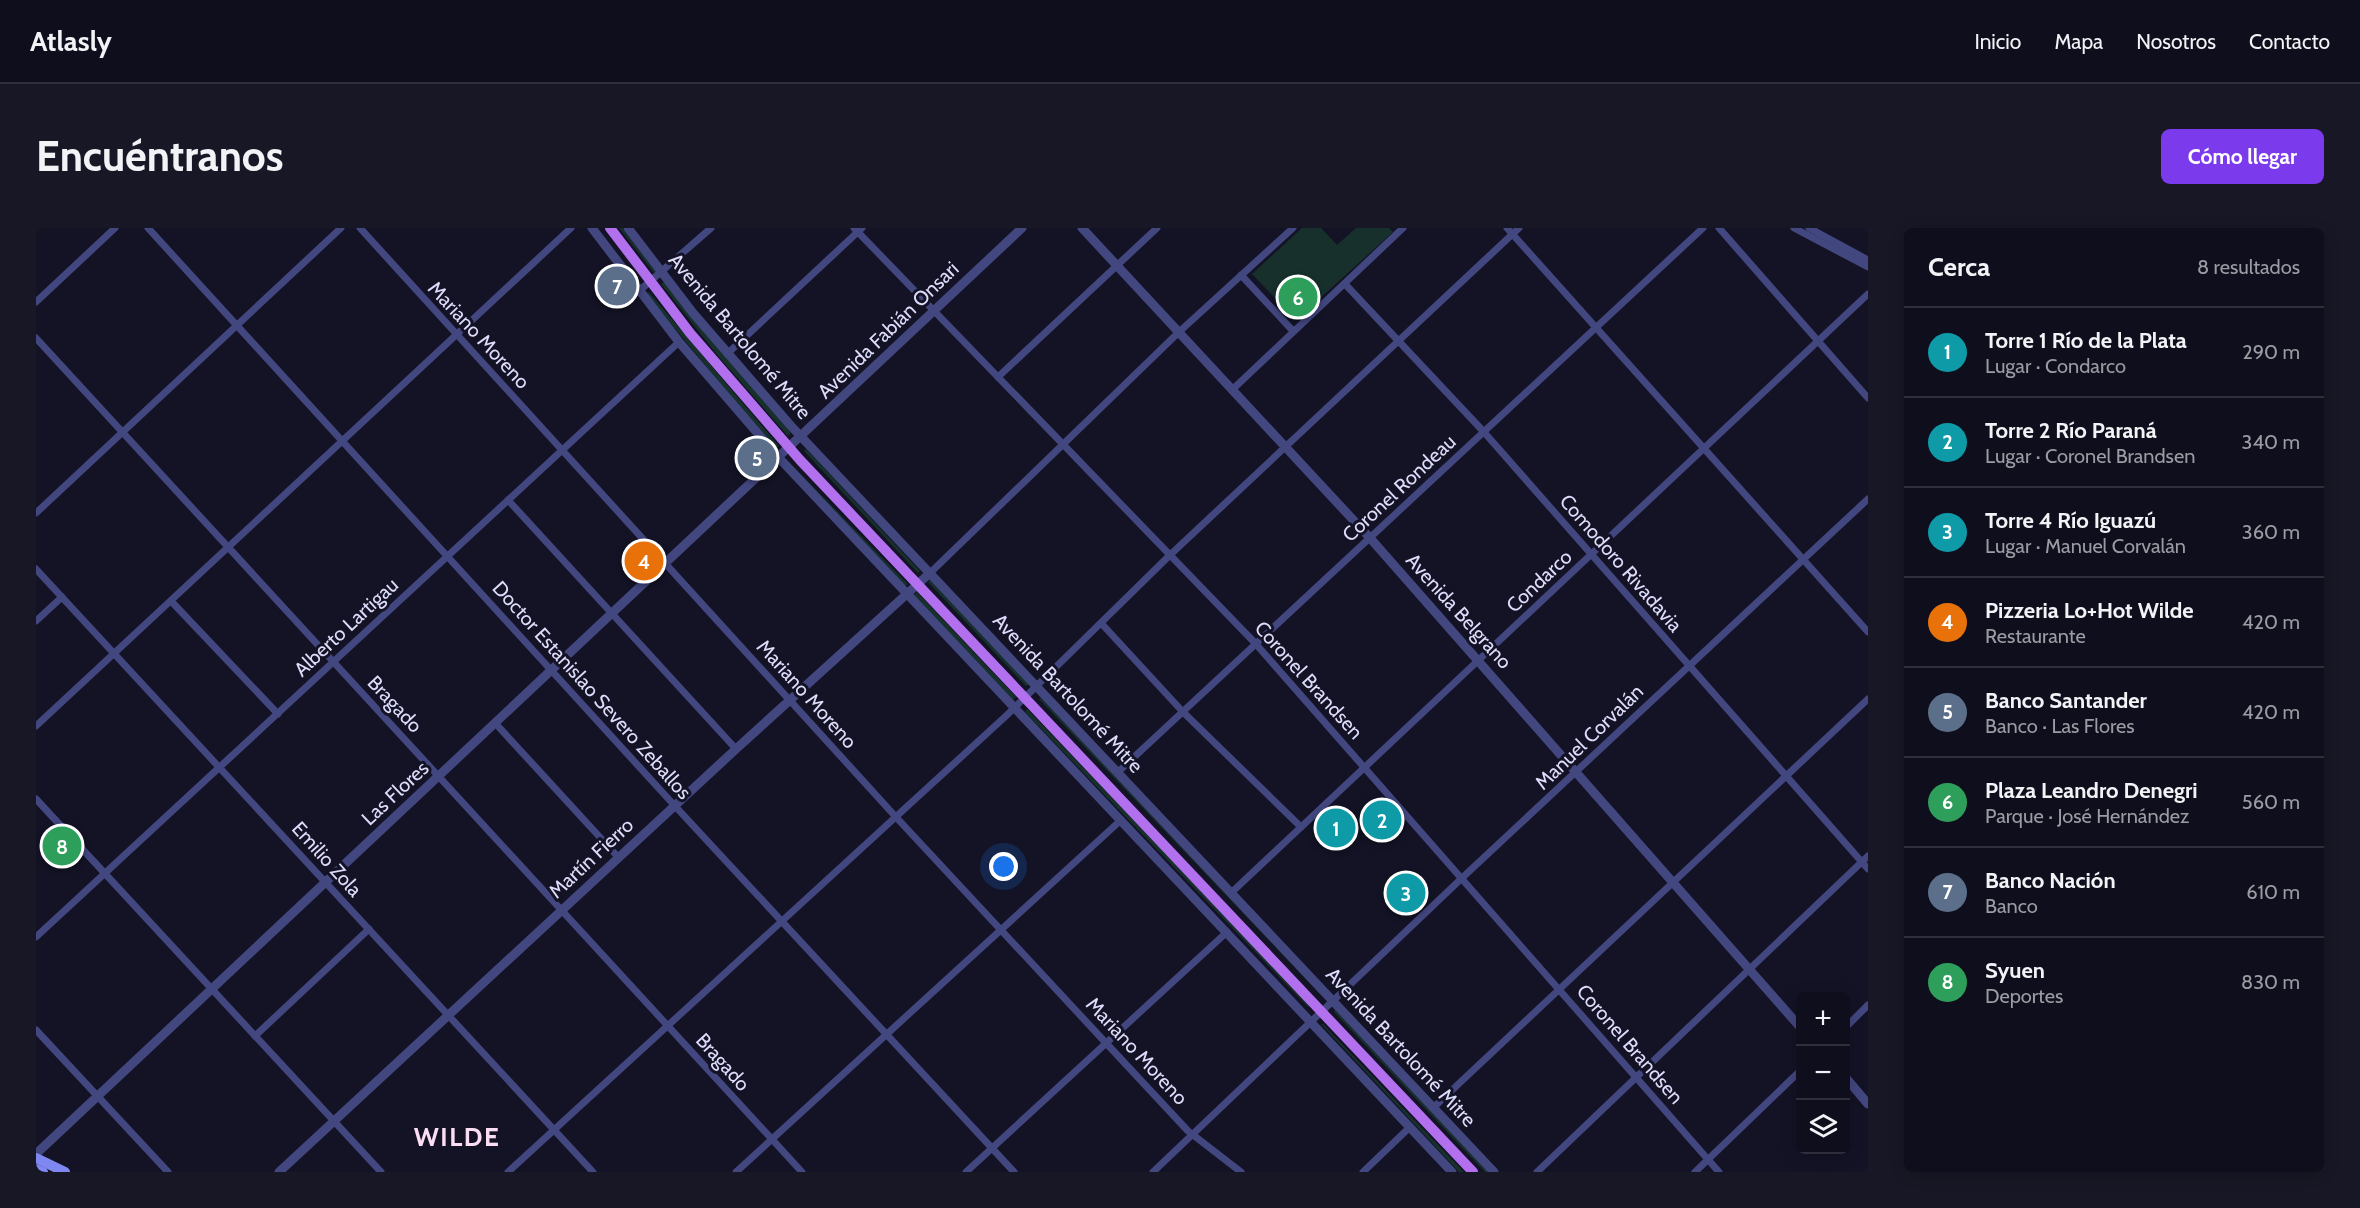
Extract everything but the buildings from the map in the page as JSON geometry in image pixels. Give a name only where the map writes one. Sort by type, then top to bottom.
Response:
[{"type":"main road","name":"Avenida Bartolomé Mitre","points":[[610,228],[690,333],[789,448],[1473,1172]]},
{"type":"main road","points":[[36,1156],[65,1172]]},
{"type":"main road","points":[[36,1169],[43,1172]]},
{"type":"street","points":[[36,302],[115,228]]},
{"type":"street","name":"Doctor Estanislao Severo Zeballos","points":[[148,228],[674,805],[888,1033],[1014,1172]]},
{"type":"street","points":[[36,513],[341,228]]},
{"type":"street","name":"Mariano Moreno","points":[[360,228],[455,335],[792,700],[895,816],[1002,928],[1106,1043],[1193,1135],[1241,1172]]},
{"type":"street","points":[[36,726],[571,228]]},
{"type":"street","points":[[592,228],[679,342],[779,458],[1452,1172]]},
{"type":"street","name":"Avenida Bartolomé Mitre","points":[[628,228],[728,354],[801,437],[1494,1172]]},
{"type":"street","points":[[639,291],[663,273],[711,228]]},
{"type":"street","name":"Avenida Fabián Onsari","points":[[779,458],[1022,228]]},
{"type":"street","name":"Avenida Belgrano","points":[[1082,228],[1370,538],[1796,1022]]},
{"type":"street","points":[[998,377],[1157,228]]},
{"type":"street","points":[[930,573],[1062,443],[1293,228]]},
{"type":"street","points":[[508,1172],[1026,697],[1170,555],[1400,339],[1510,231],[1519,228]]},
{"type":"street","name":"Coronel Rondeau","points":[[1118,772],[1703,228]]},
{"type":"street","points":[[1719,228],[1868,398]]},
{"type":"street","points":[[1794,228],[1868,267]]},
{"type":"street","points":[[1809,228],[1868,260]]},
{"type":"street","points":[[728,354],[858,229]]},
{"type":"street","name":"Coronel Brandsen","points":[[858,229],[932,312],[998,377],[1255,643],[1561,989],[1719,1172]]},
{"type":"street","points":[[1233,389],[1345,284],[1398,230]]},
{"type":"street","points":[[1510,231],[1868,632]]},
{"type":"street","points":[[1241,275],[1293,331]]},
{"type":"street","name":"Comodoro Rivadavia","points":[[1345,284],[1400,339],[1483,431],[1868,869]]},
{"type":"street","name":"Condarco","points":[[1232,892],[1868,294]]},
{"type":"street","name":"Bragado","points":[[36,338],[802,1172]]},
{"type":"street","name":"Alberto Lartigau","points":[[36,937],[679,342]]},
{"type":"street","name":"Las Flores","points":[[36,1156],[98,1094],[213,990],[324,883],[779,458]]},
{"type":"street","name":"Manuel Corvalán","points":[[1154,1172],[1462,878],[1868,499]]},
{"type":"street","points":[[508,500],[736,748]]},
{"type":"street","name":"Emilio Zola","points":[[36,569],[221,766],[324,883],[593,1172]]},
{"type":"street","name":"Martín Fierro","points":[[279,1172],[674,805],[930,573]]},
{"type":"street","points":[[36,621],[62,597]]},
{"type":"street","points":[[171,601],[278,714]]},
{"type":"street","points":[[1101,623],[1183,712],[1301,827]]},
{"type":"street","points":[[1433,1108],[1868,699]]},
{"type":"street","points":[[496,724],[619,858]]},
{"type":"street","points":[[36,798],[381,1172]]},
{"type":"street","points":[[736,1172],[1121,820]]},
{"type":"street","points":[[1537,1172],[1868,856]]},
{"type":"street","points":[[255,1036],[369,929]]},
{"type":"street","points":[[966,1172],[1227,932]]},
{"type":"street","points":[[1850,1022],[1868,1005]]},
{"type":"street","points":[[36,1030],[98,1094],[168,1172]]},
{"type":"street","points":[[1695,1172],[1796,1075]]},
{"type":"street","points":[[1850,1084],[1868,1104]]},
{"type":"street","points":[[1363,1172],[1410,1127]]},
{"type":"green space","points":[[619,228],[622,228],[656,272],[654,273]]},
{"type":"green space","points":[[1302,228],[1321,228],[1337,245],[1356,228],[1389,228],[1393,232],[1296,320],[1252,274]]},
{"type":"green space","points":[[664,282],[791,433],[788,436],[719,357],[661,284]]},
{"type":"green space","points":[[649,292],[779,446],[775,449],[647,295]]},
{"type":"green space","points":[[806,449],[920,571],[918,573],[804,451]]},
{"type":"green space","points":[[790,463],[908,584],[905,586],[788,464]]},
{"type":"green space","points":[[930,580],[1029,684],[1026,686],[928,582]]},
{"type":"green space","points":[[917,592],[1016,697],[1013,700],[914,595]]},
{"type":"green space","points":[[1041,698],[1324,993],[1321,995],[1039,699]]},
{"type":"green space","points":[[1027,709],[1310,1004],[1308,1007],[1025,712]]},
{"type":"green space","points":[[1335,1010],[1488,1172],[1485,1172],[1334,1012]]},
{"type":"green space","points":[[1321,1024],[1323,1024],[1464,1172],[1459,1172]]},
{"type":"place","name":"Banco Nación","points":[[617,286]]},
{"type":"place","name":"Plaza Leandro Denegri","points":[[1298,297]]},
{"type":"place","name":"Banco Santander","points":[[757,458]]},
{"type":"place","name":"Pizzeria Lo+Hot Wilde","points":[[644,561]]},
{"type":"place","name":"Torre 2 Río Paraná","points":[[1382,820]]},
{"type":"place","name":"Torre 1 Río de la Plata","points":[[1336,828]]},
{"type":"place","name":"Syuen","points":[[62,846]]},
{"type":"place","name":"Torre 4 Río Iguazú","points":[[1406,893]]},
{"type":"district","name":"WILDE","points":[[457,1137]]}]
